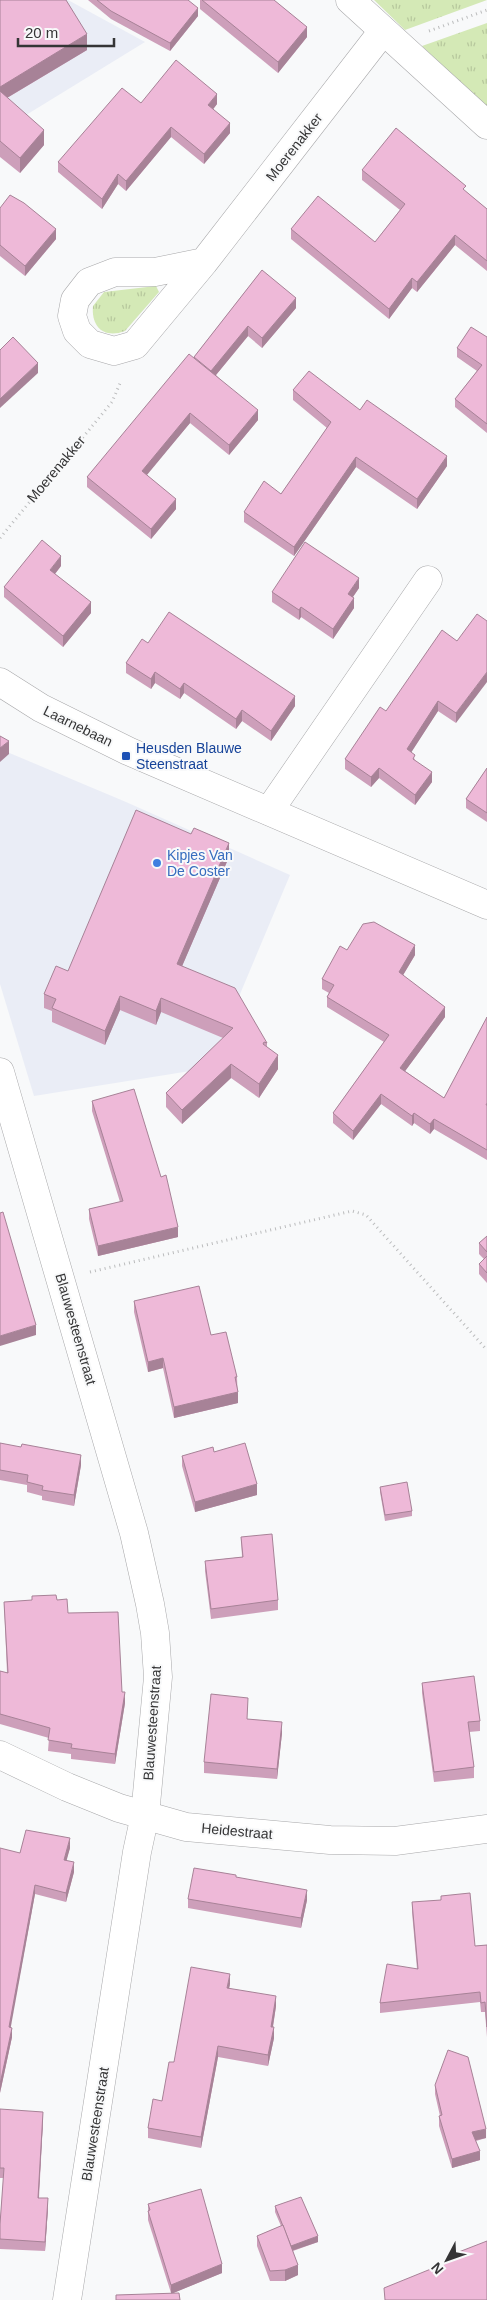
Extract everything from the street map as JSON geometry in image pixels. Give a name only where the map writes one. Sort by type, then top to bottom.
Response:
[{"type":"street","points":[[350,0],[487,125]]},
{"type":"street","name":"Moerenakker","points":[[135,345],[390,37]]},
{"type":"street","points":[[135,345],[114,351],[90,344],[77,331],[72,316],[75,300],[90,282],[115,272],[155,272],[204,262]]},
{"type":"street","points":[[269,811],[428,580]]},
{"type":"street","name":"Laarnebaan","points":[[0,682],[41,708],[128,751],[487,905]]},
{"type":"street","name":"Blauwesteenstraat","points":[[0,1072],[134,1532],[155,1633],[158,1677],[145,1815],[137,1852],[67,2300]]},
{"type":"street","name":"Heidestraat","points":[[0,1755],[93,1798],[119,1808],[186,1827],[330,1840],[395,1840],[487,1829]]},
{"type":"path","points":[[390,37],[487,10]]},
{"type":"path","name":"Moerenakker","points":[[0,538],[112,402],[135,345]]},
{"type":"path","points":[[62,1280],[97,1270],[352,1211],[366,1214],[487,1350]]},
{"type":"shaded area","points":[[0,0],[68,0],[145,42],[0,131]]},
{"type":"shaded area","points":[[0,749],[126,802],[290,875],[209,1068],[34,1096],[0,984]]},
{"type":"green space","points":[[374,0],[487,0],[405,30]]},
{"type":"green space","points":[[487,23],[487,108],[422,46]]},
{"type":"green space","points":[[156,286],[159,292],[125,331],[118,333],[105,332],[97,325],[94,320],[93,306],[104,292]]},
{"type":"building","points":[[0,0],[66,0],[87,34],[0,87]]},
{"type":"building","points":[[97,0],[188,0],[198,8],[170,43],[111,11]]},
{"type":"building","points":[[202,0],[274,0],[307,27],[278,62]]},
{"type":"building","points":[[176,60],[217,94],[208,105],[230,123],[204,154],[171,127],[126,181],[118,174],[102,199],[58,162],[122,88],[141,103]]},
{"type":"building","points":[[0,91],[44,130],[20,158],[0,141]]},
{"type":"building","points":[[396,128],[466,186],[463,189],[487,209],[487,261],[455,235],[417,282],[412,278],[389,309],[291,229],[318,196],[375,242],[405,204],[362,170]]},
{"type":"building","points":[[10,195],[24,203],[56,229],[25,266],[0,245],[0,208]]},
{"type":"building","points":[[262,270],[296,298],[262,338],[248,326],[211,371],[194,357]]},
{"type":"building","points":[[471,327],[487,337],[487,424],[455,399],[482,365],[457,348]]},
{"type":"building","points":[[13,337],[38,363],[0,399],[0,350]]},
{"type":"building","points":[[189,354],[258,410],[229,445],[190,413],[142,471],[176,499],[151,529],[87,477]]},
{"type":"building","points":[[309,371],[360,410],[367,400],[447,456],[417,499],[356,457],[294,547],[244,512],[264,481],[281,494],[331,422],[293,390]]},
{"type":"building","points":[[42,540],[61,556],[50,570],[91,602],[63,636],[4,587]]},
{"type":"building","points":[[305,542],[359,578],[348,594],[354,598],[333,629],[301,607],[299,610],[272,592]]},
{"type":"building","points":[[169,612],[295,696],[271,731],[242,710],[236,719],[184,683],[180,689],[155,672],[151,679],[126,663],[142,639],[148,643]]},
{"type":"building","points":[[477,614],[487,621],[487,672],[456,713],[438,701],[407,749],[415,755],[413,759],[432,772],[415,795],[379,768],[371,777],[345,759],[380,707],[386,711],[442,630],[457,641]]},
{"type":"building","points":[[0,736],[9,741],[0,748]]},
{"type":"building","points":[[487,768],[487,813],[466,799]]},
{"type":"building","points":[[136,810],[191,834],[194,828],[229,843],[177,964],[235,988],[267,1043],[264,1042],[263,1044],[278,1055],[259,1084],[231,1064],[182,1110],[166,1093],[233,1028],[161,998],[156,1011],[120,996],[105,1031],[52,1008],[56,999],[44,994],[56,966],[68,971]]},
{"type":"building","points":[[374,922],[415,945],[399,972],[445,1007],[400,1068],[444,1098],[487,1017],[487,1150],[434,1119],[430,1124],[414,1113],[412,1116],[381,1094],[353,1131],[333,1113],[389,1035],[327,997],[334,985],[322,979],[340,946],[347,950],[363,924]]},
{"type":"building","points":[[134,1089],[161,1177],[166,1175],[178,1227],[98,1246],[89,1209],[123,1201],[92,1101]]},
{"type":"building","points":[[3,1212],[36,1325],[0,1336],[0,1213]]},
{"type":"building","points":[[487,1236],[487,1252],[479,1243]]},
{"type":"building","points":[[487,1256],[487,1273],[479,1264]]},
{"type":"building","points":[[199,1286],[211,1335],[226,1332],[237,1377],[235,1377],[238,1392],[174,1407],[163,1358],[148,1362],[134,1301]]},
{"type":"building","points":[[0,1443],[21,1447],[22,1444],[81,1455],[74,1495],[42,1490],[43,1486],[27,1482],[28,1475],[0,1470]]},
{"type":"building","points":[[245,1443],[257,1484],[195,1502],[182,1456],[213,1447],[214,1452]]},
{"type":"building","points":[[407,1482],[412,1511],[385,1515],[380,1487]]},
{"type":"building","points":[[272,1534],[278,1600],[211,1609],[205,1561],[243,1557],[241,1537]]},
{"type":"building","points":[[56,1595],[57,1600],[67,1599],[68,1613],[118,1612],[122,1692],[125,1692],[115,1754],[71,1748],[72,1744],[48,1740],[50,1728],[0,1714],[0,1671],[8,1673],[4,1602],[32,1600],[32,1596]]},
{"type":"building","points":[[474,1676],[480,1721],[468,1722],[474,1767],[434,1772],[422,1683]]},
{"type":"building","points":[[211,1694],[248,1698],[247,1719],[282,1722],[277,1769],[204,1762]]},
{"type":"building","points":[[26,1830],[70,1838],[64,1860],[74,1862],[66,1893],[35,1885],[9,2027],[12,2028],[0,2084],[0,1848],[20,1853]]},
{"type":"building","points":[[194,1868],[307,1890],[301,1918],[188,1899]]},
{"type":"building","points":[[470,1893],[475,1946],[487,1945],[487,2027],[485,2002],[481,2003],[480,1992],[380,2003],[387,1964],[418,1969],[412,1902],[441,1900],[441,1896]]},
{"type":"building","points":[[191,1967],[230,1974],[227,1988],[276,1996],[271,2027],[274,2027],[268,2055],[218,2046],[201,2137],[148,2128],[153,2099],[162,2101],[169,2062],[174,2062]]},
{"type":"building","points":[[448,2050],[468,2057],[486,2129],[472,2132],[480,2151],[452,2159],[439,2116],[442,2115],[435,2085]]},
{"type":"building","points":[[0,2109],[43,2112],[38,2198],[48,2198],[45,2242],[0,2239],[4,2168],[0,2168]]},
{"type":"building","points":[[201,2189],[222,2264],[171,2285],[148,2211],[150,2210],[148,2204]]},
{"type":"building","points":[[301,2197],[318,2236],[291,2246],[275,2206]]},
{"type":"building","points":[[283,2225],[298,2265],[285,2270],[270,2271],[257,2236]]},
{"type":"building","points":[[487,2241],[487,2300],[385,2300],[384,2288],[453,2260],[451,2255]]},
{"type":"building","points":[[179,2293],[180,2300],[116,2300],[116,2295]]},
{"type":"place","name":"Heusden Blauwe Steenstraat","points":[[126,756]]},
{"type":"place","name":"Kipjes Van De Coster","points":[[157,863]]}]
